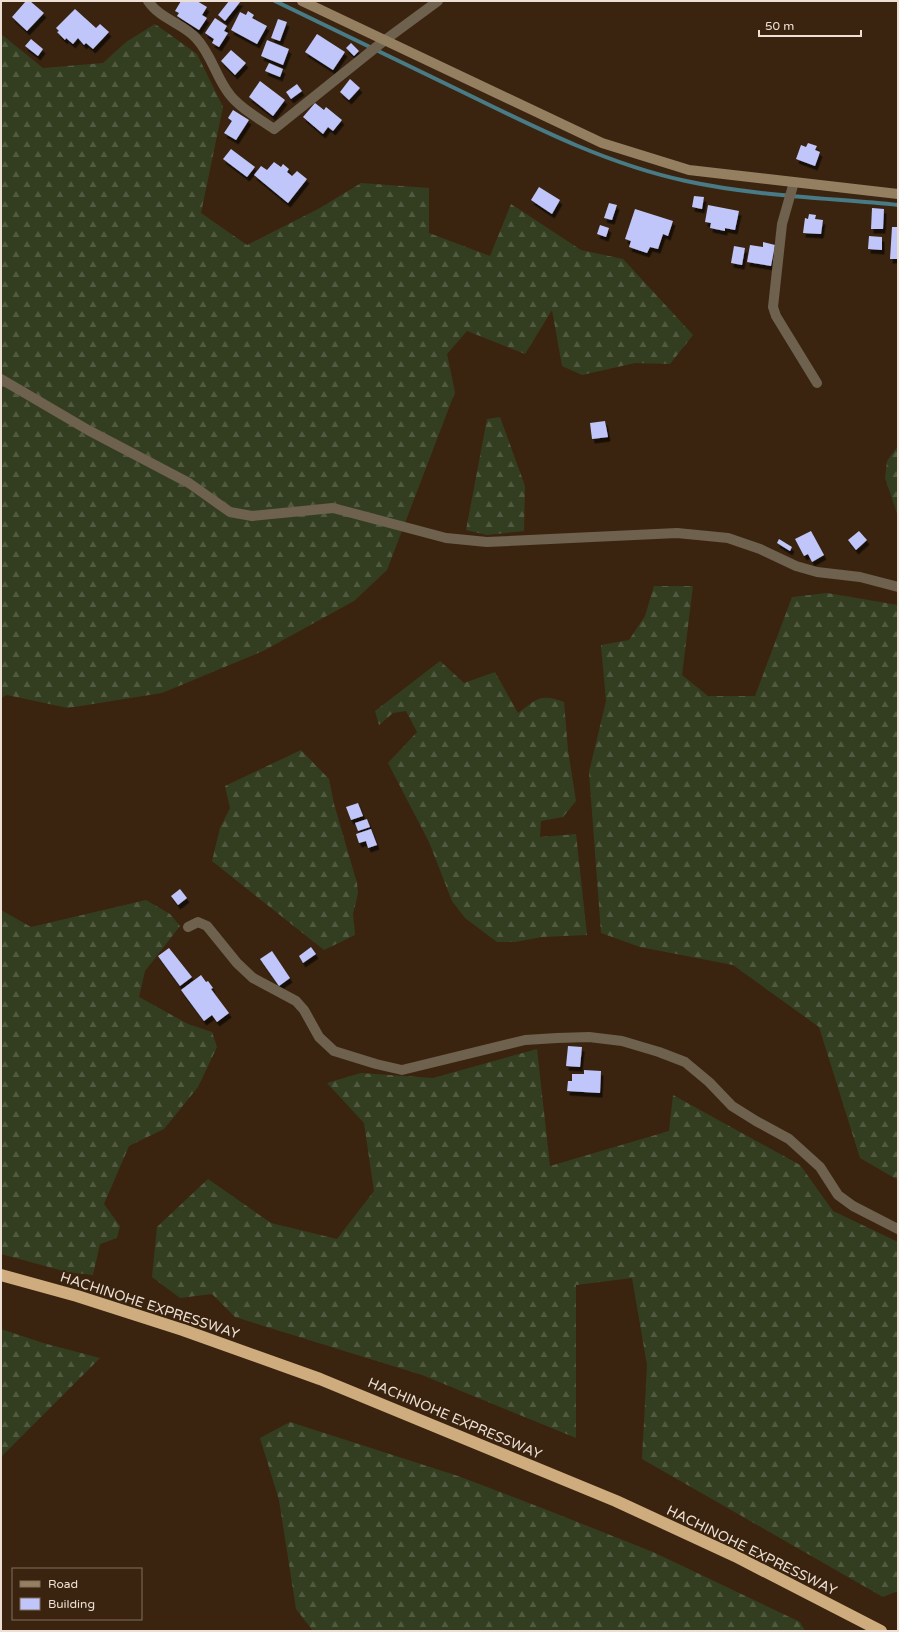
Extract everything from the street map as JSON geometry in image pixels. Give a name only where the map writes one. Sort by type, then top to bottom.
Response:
[{"type":"highway","name":"HACHINOHE EXPRESSWAY","points":[[1,1275],[77,1296],[183,1330],[320,1379],[616,1502],[735,1556],[881,1631]]},
{"type":"street","points":[[148,1],[160,15],[194,36],[210,56],[231,96],[274,129],[385,40],[438,1]]},
{"type":"street","points":[[302,1],[602,143],[689,170],[898,194]]},
{"type":"street","points":[[794,182],[782,224],[773,307],[776,316],[817,383]]},
{"type":"street","points":[[1,379],[88,430],[190,482],[230,512],[252,516],[333,508],[446,538],[487,542],[677,533],[728,538],[760,549],[796,566],[817,572],[860,577],[898,587]]},
{"type":"street","points":[[188,927],[198,922],[207,926],[238,963],[253,978],[296,1000],[304,1010],[319,1037],[334,1050],[376,1064],[402,1070],[526,1040],[589,1037],[622,1041],[659,1052],[685,1062],[709,1082],[732,1106],[789,1139],[820,1167],[838,1195],[853,1206],[898,1229]]},
{"type":"green space","points":[[155,24],[197,54],[223,107],[201,213],[247,245],[320,208],[361,183],[429,188],[429,233],[490,256],[511,204],[581,250],[623,259],[693,335],[670,364],[635,363],[582,375],[562,366],[552,310],[525,354],[467,331],[447,354],[455,392],[387,570],[354,601],[263,651],[162,693],[68,708],[7,695],[1,698],[1,34],[43,68],[103,63],[126,42]]},
{"type":"green space","points":[[500,417],[525,486],[524,531],[487,535],[466,530],[487,419]]},
{"type":"green space","points":[[898,446],[898,516],[885,478],[887,461]]},
{"type":"green space","points":[[654,586],[693,586],[682,675],[708,696],[755,696],[792,597],[827,593],[898,605],[898,1180],[860,1158],[819,1027],[733,965],[640,947],[601,933],[589,772],[606,701],[601,645],[629,640],[645,616]]},
{"type":"green space","points":[[440,661],[464,683],[495,672],[518,713],[539,699],[549,698],[564,702],[568,750],[576,801],[563,817],[541,821],[540,837],[576,834],[587,935],[542,937],[515,942],[497,942],[465,918],[452,901],[429,842],[388,763],[417,732],[406,711],[393,713],[379,725],[375,711]]},
{"type":"green space","points":[[301,750],[329,779],[334,804],[357,883],[358,893],[353,914],[355,935],[324,950],[212,861],[220,828],[230,808],[225,786]]},
{"type":"green space","points":[[146,900],[170,914],[180,926],[145,971],[139,997],[188,1024],[212,1032],[217,1047],[198,1087],[164,1129],[129,1146],[104,1204],[120,1226],[117,1238],[100,1244],[93,1275],[67,1272],[1,1254],[1,910],[31,927]]},
{"type":"green space","points":[[537,1049],[550,1166],[669,1131],[673,1095],[800,1165],[833,1211],[898,1242],[898,1591],[883,1597],[642,1459],[647,1365],[632,1278],[576,1285],[576,1438],[422,1375],[235,1317],[212,1294],[180,1298],[152,1277],[157,1227],[208,1179],[271,1223],[337,1239],[374,1191],[364,1123],[327,1083],[361,1073],[433,1078]]},
{"type":"green space","points":[[1,1329],[43,1343],[100,1358],[1,1457]]},
{"type":"green space","points":[[290,1422],[458,1476],[653,1552],[800,1622],[805,1631],[313,1631],[296,1609],[279,1500],[260,1438]]},
{"type":"building","points":[[26,1],[30,1],[44,13],[27,31],[12,17]]},
{"type":"building","points":[[181,1],[197,1],[207,7],[202,15],[207,18],[199,30],[177,16],[179,13],[175,11]]},
{"type":"building","points":[[229,1],[241,1],[225,21],[218,15]]},
{"type":"building","points":[[75,9],[96,28],[100,24],[109,32],[93,49],[86,43],[84,45],[78,38],[73,44],[66,38],[65,40],[57,32],[59,31],[56,28]]},
{"type":"building","points":[[248,11],[254,15],[252,18],[267,26],[257,44],[231,30],[240,12],[246,15]]},
{"type":"building","points":[[215,18],[227,26],[224,31],[228,33],[219,47],[212,43],[214,39],[205,33]]},
{"type":"building","points":[[278,19],[287,22],[280,41],[271,38]]},
{"type":"building","points":[[317,34],[345,52],[333,70],[305,52]]},
{"type":"building","points":[[31,39],[43,49],[38,56],[25,46]]},
{"type":"building","points":[[267,40],[289,49],[283,65],[261,56]]},
{"type":"building","points":[[351,43],[359,51],[354,56],[346,48]]},
{"type":"building","points":[[231,50],[246,63],[235,75],[221,61]]},
{"type":"building","points":[[269,63],[283,69],[280,77],[265,71]]},
{"type":"building","points":[[350,79],[360,88],[349,100],[340,92]]},
{"type":"building","points":[[260,81],[285,100],[273,116],[249,97]]},
{"type":"building","points":[[297,84],[302,91],[291,99],[286,92]]},
{"type":"building","points":[[315,103],[324,110],[326,107],[342,120],[333,131],[328,127],[323,134],[303,117]]},
{"type":"building","points":[[233,110],[249,120],[236,140],[224,133],[232,121],[228,118]]},
{"type":"building","points":[[808,143],[817,146],[815,150],[820,152],[815,166],[796,159],[801,145],[806,147]]},
{"type":"building","points":[[231,149],[255,167],[247,177],[223,159]]},
{"type":"building","points":[[274,162],[281,167],[283,164],[289,169],[287,172],[292,176],[297,171],[307,179],[288,203],[254,175],[261,166],[267,170]]},
{"type":"building","points":[[539,187],[560,200],[552,214],[531,200]]},
{"type":"building","points":[[694,196],[704,197],[702,209],[692,207]]},
{"type":"building","points":[[609,203],[617,205],[612,220],[604,218]]},
{"type":"building","points":[[708,205],[739,211],[735,230],[725,228],[725,231],[710,228],[711,223],[705,222]]},
{"type":"building","points":[[872,208],[884,209],[883,229],[871,229]]},
{"type":"building","points":[[635,209],[673,221],[668,236],[663,234],[658,249],[650,247],[647,253],[629,247],[631,241],[625,239]]},
{"type":"building","points":[[809,214],[816,215],[815,219],[823,220],[821,234],[803,233],[805,218],[808,219]]},
{"type":"building","points":[[600,225],[609,228],[606,237],[597,234]]},
{"type":"building","points":[[892,227],[898,227],[898,259],[890,259]]},
{"type":"building","points":[[869,236],[882,237],[882,250],[868,249]]},
{"type":"building","points":[[763,242],[775,245],[771,266],[747,262],[750,245],[763,247]]},
{"type":"building","points":[[734,246],[745,248],[742,265],[731,263]]},
{"type":"building","points":[[605,421],[608,437],[592,439],[590,423]]},
{"type":"building","points":[[811,531],[824,555],[812,562],[808,554],[804,556],[795,539]]},
{"type":"building","points":[[859,531],[867,540],[856,550],[848,540]]},
{"type":"building","points":[[779,539],[792,547],[790,551],[777,543]]},
{"type":"building","points":[[358,803],[363,816],[351,820],[346,807]]},
{"type":"building","points":[[367,819],[370,827],[358,831],[355,823]]},
{"type":"building","points":[[371,829],[377,845],[368,848],[366,841],[359,843],[356,834]]},
{"type":"building","points":[[180,889],[187,898],[178,905],[171,896]]},
{"type":"building","points":[[311,947],[316,954],[303,963],[299,956]]},
{"type":"building","points":[[169,948],[192,977],[180,986],[158,956]]},
{"type":"building","points":[[272,951],[290,978],[279,986],[260,959]]},
{"type":"building","points":[[201,975],[206,982],[208,981],[213,988],[211,989],[229,1013],[217,1022],[212,1015],[204,1021],[181,990]]},
{"type":"building","points":[[568,1046],[582,1047],[580,1067],[566,1066]]},
{"type":"building","points":[[584,1070],[601,1071],[600,1093],[567,1091],[568,1081],[572,1081],[572,1074],[584,1074]]},
{"type":"waterway","points":[[275,1],[525,122],[577,146],[631,166],[686,181],[738,190],[898,205]]}]
